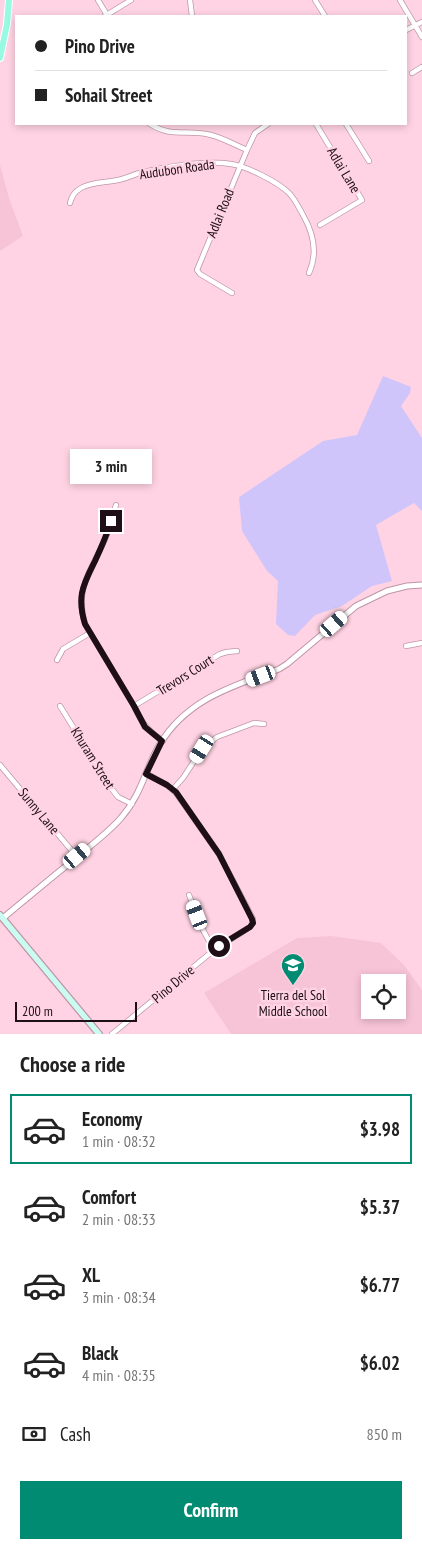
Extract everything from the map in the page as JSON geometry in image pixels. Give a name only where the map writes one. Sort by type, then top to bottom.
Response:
[{"type":"main road","points":[[0,58],[8,24],[9,0]]},
{"type":"main road","points":[[1,917],[99,1034]]},
{"type":"street","points":[[98,0],[106,15]]},
{"type":"street","points":[[108,15],[131,0]]},
{"type":"street","points":[[190,0],[192,15]]},
{"type":"street","points":[[315,0],[324,15]]},
{"type":"street","points":[[400,0],[422,37]]},
{"type":"street","points":[[407,30],[422,22]]},
{"type":"street","points":[[412,73],[422,67]]},
{"type":"street","points":[[152,125],[170,133],[212,135],[247,150]]},
{"type":"street","name":"Adlai Road","points":[[232,292],[200,274],[197,270],[239,166],[255,133],[267,125]]},
{"type":"street","name":"Adlai Lane","points":[[317,125],[362,200],[320,225]]},
{"type":"street","points":[[347,125],[369,161]]},
{"type":"street","name":"Audubon Roada","points":[[70,203],[72,195],[82,187],[98,182],[117,181],[138,173],[204,163],[239,166],[276,182],[290,194],[307,222],[315,246],[309,273]]},
{"type":"street","points":[[116,504],[106,537],[82,593],[82,616],[145,727],[162,741]]},
{"type":"street","points":[[1,917],[114,825],[138,796],[162,741],[170,729],[188,711],[207,698],[287,664],[356,606],[386,590],[422,584]]},
{"type":"street","points":[[57,660],[64,649],[90,633]]},
{"type":"street","points":[[406,646],[422,643]]},
{"type":"street","name":"Trevors Court","points":[[134,706],[220,654],[238,651]]},
{"type":"street","name":"Khuram Street","points":[[60,706],[110,788],[118,796],[132,804]]},
{"type":"street","points":[[173,789],[184,778],[202,749],[217,737],[254,722],[264,724]]},
{"type":"street","name":"Sunny Lane","points":[[0,765],[77,856]]},
{"type":"street","name":"Pino Drive","points":[[112,1034],[214,950],[250,927],[253,921],[219,854],[173,789],[146,774]]},
{"type":"street","points":[[189,895],[202,930],[214,950]]},
{"type":"shaded area","points":[[0,165],[9,198],[23,236],[0,251]]},
{"type":"shaded area","points":[[383,376],[411,387],[410,393],[401,406],[422,438],[422,511],[414,503],[376,525],[392,581],[372,586],[342,606],[315,615],[295,636],[288,635],[276,624],[278,581],[267,571],[242,531],[239,497],[323,441],[357,435]]},
{"type":"shaded area","name":"Tierra del Sol Middle School","points":[[331,936],[381,943],[404,965],[422,990],[422,1034],[231,1034],[204,993],[297,938]]},
{"type":"place","name":"Tierra del Sol Middle School","points":[[293,986]]},
{"type":"route","points":[[111,521],[82,593],[82,616],[134,706],[140,720],[151,734],[162,741],[146,774],[154,777],[176,792],[219,854],[252,919],[252,926],[219,946]]}]
